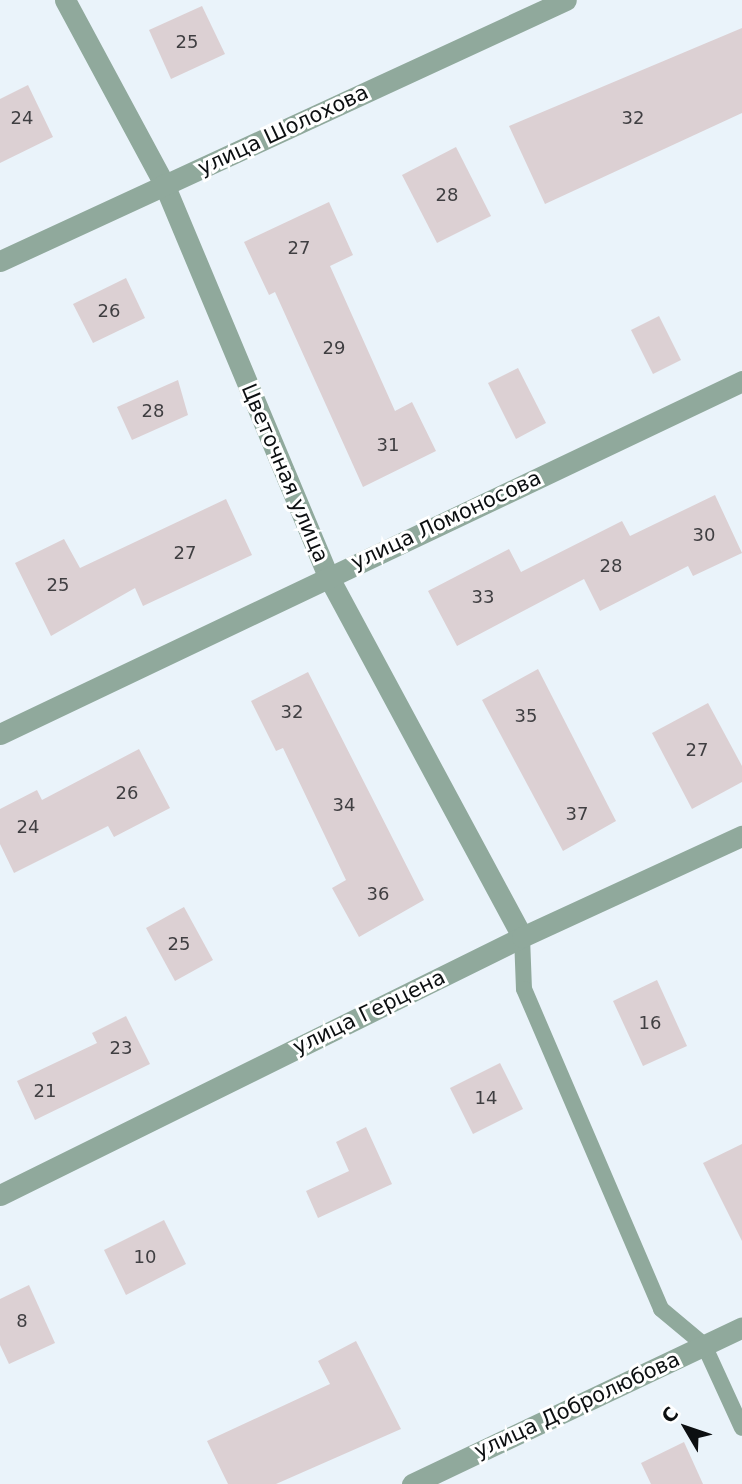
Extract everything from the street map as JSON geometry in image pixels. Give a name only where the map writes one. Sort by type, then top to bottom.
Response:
[{"type":"street","name":"Цветочная улица","points":[[65,0],[164,184],[328,576],[522,937]]},
{"type":"street","name":"улица Шолохова","points":[[0,261],[566,0]]},
{"type":"street","name":"улица Ломоносова","points":[[0,734],[742,381]]},
{"type":"street","name":"улица Герцена","points":[[0,1195],[522,937],[742,836]]},
{"type":"street","name":"улица Добролюбова","points":[[412,1484],[742,1327]]},
{"type":"lane","points":[[522,937],[524,989],[661,1309],[704,1345],[742,1428]]},
{"type":"building","points":[[202,6],[225,54],[171,79],[149,30]]},
{"type":"building","points":[[742,28],[742,113],[545,204],[509,126]]},
{"type":"building","points":[[28,85],[53,137],[0,163],[0,99]]},
{"type":"building","points":[[456,147],[491,216],[437,243],[402,175]]},
{"type":"building","points":[[329,202],[353,255],[330,266],[395,411],[412,402],[436,451],[363,487],[275,292],[269,295],[244,242]]},
{"type":"building","points":[[126,278],[145,318],[93,343],[73,304]]},
{"type":"building","points":[[659,316],[681,360],[653,374],[631,330]]},
{"type":"building","points":[[518,368],[546,423],[516,439],[488,383]]},
{"type":"building","points":[[178,380],[188,415],[132,440],[117,407]]},
{"type":"building","points":[[715,495],[742,553],[693,576],[688,566],[600,611],[584,579],[457,646],[428,591],[509,549],[521,572],[622,521],[630,536]]},
{"type":"building","points":[[226,499],[252,555],[143,606],[135,588],[51,636],[15,563],[64,539],[80,568]]},
{"type":"building","points":[[538,669],[616,821],[563,851],[482,700]]},
{"type":"building","points":[[308,672],[424,900],[359,937],[332,888],[346,880],[283,748],[276,751],[251,701]]},
{"type":"building","points":[[708,703],[742,766],[742,782],[692,809],[652,733]]},
{"type":"building","points":[[139,749],[170,808],[114,837],[108,826],[14,873],[0,844],[0,809],[37,790],[42,800]]},
{"type":"building","points":[[184,907],[213,960],[175,981],[146,928]]},
{"type":"building","points":[[657,980],[687,1046],[643,1066],[613,1001]]},
{"type":"building","points":[[126,1016],[150,1064],[35,1120],[17,1081],[97,1043],[92,1033]]},
{"type":"building","points":[[500,1063],[523,1109],[473,1134],[450,1088]]},
{"type":"building","points":[[366,1127],[392,1184],[318,1218],[306,1191],[349,1171],[336,1142]]},
{"type":"building","points":[[742,1144],[742,1241],[703,1163]]},
{"type":"building","points":[[164,1220],[186,1264],[126,1295],[104,1250]]},
{"type":"building","points":[[29,1285],[55,1343],[9,1364],[0,1345],[0,1299]]},
{"type":"building","points":[[356,1341],[401,1429],[276,1484],[228,1484],[207,1441],[330,1384],[318,1361]]},
{"type":"building","points":[[684,1442],[703,1484],[651,1484],[641,1463]]}]
